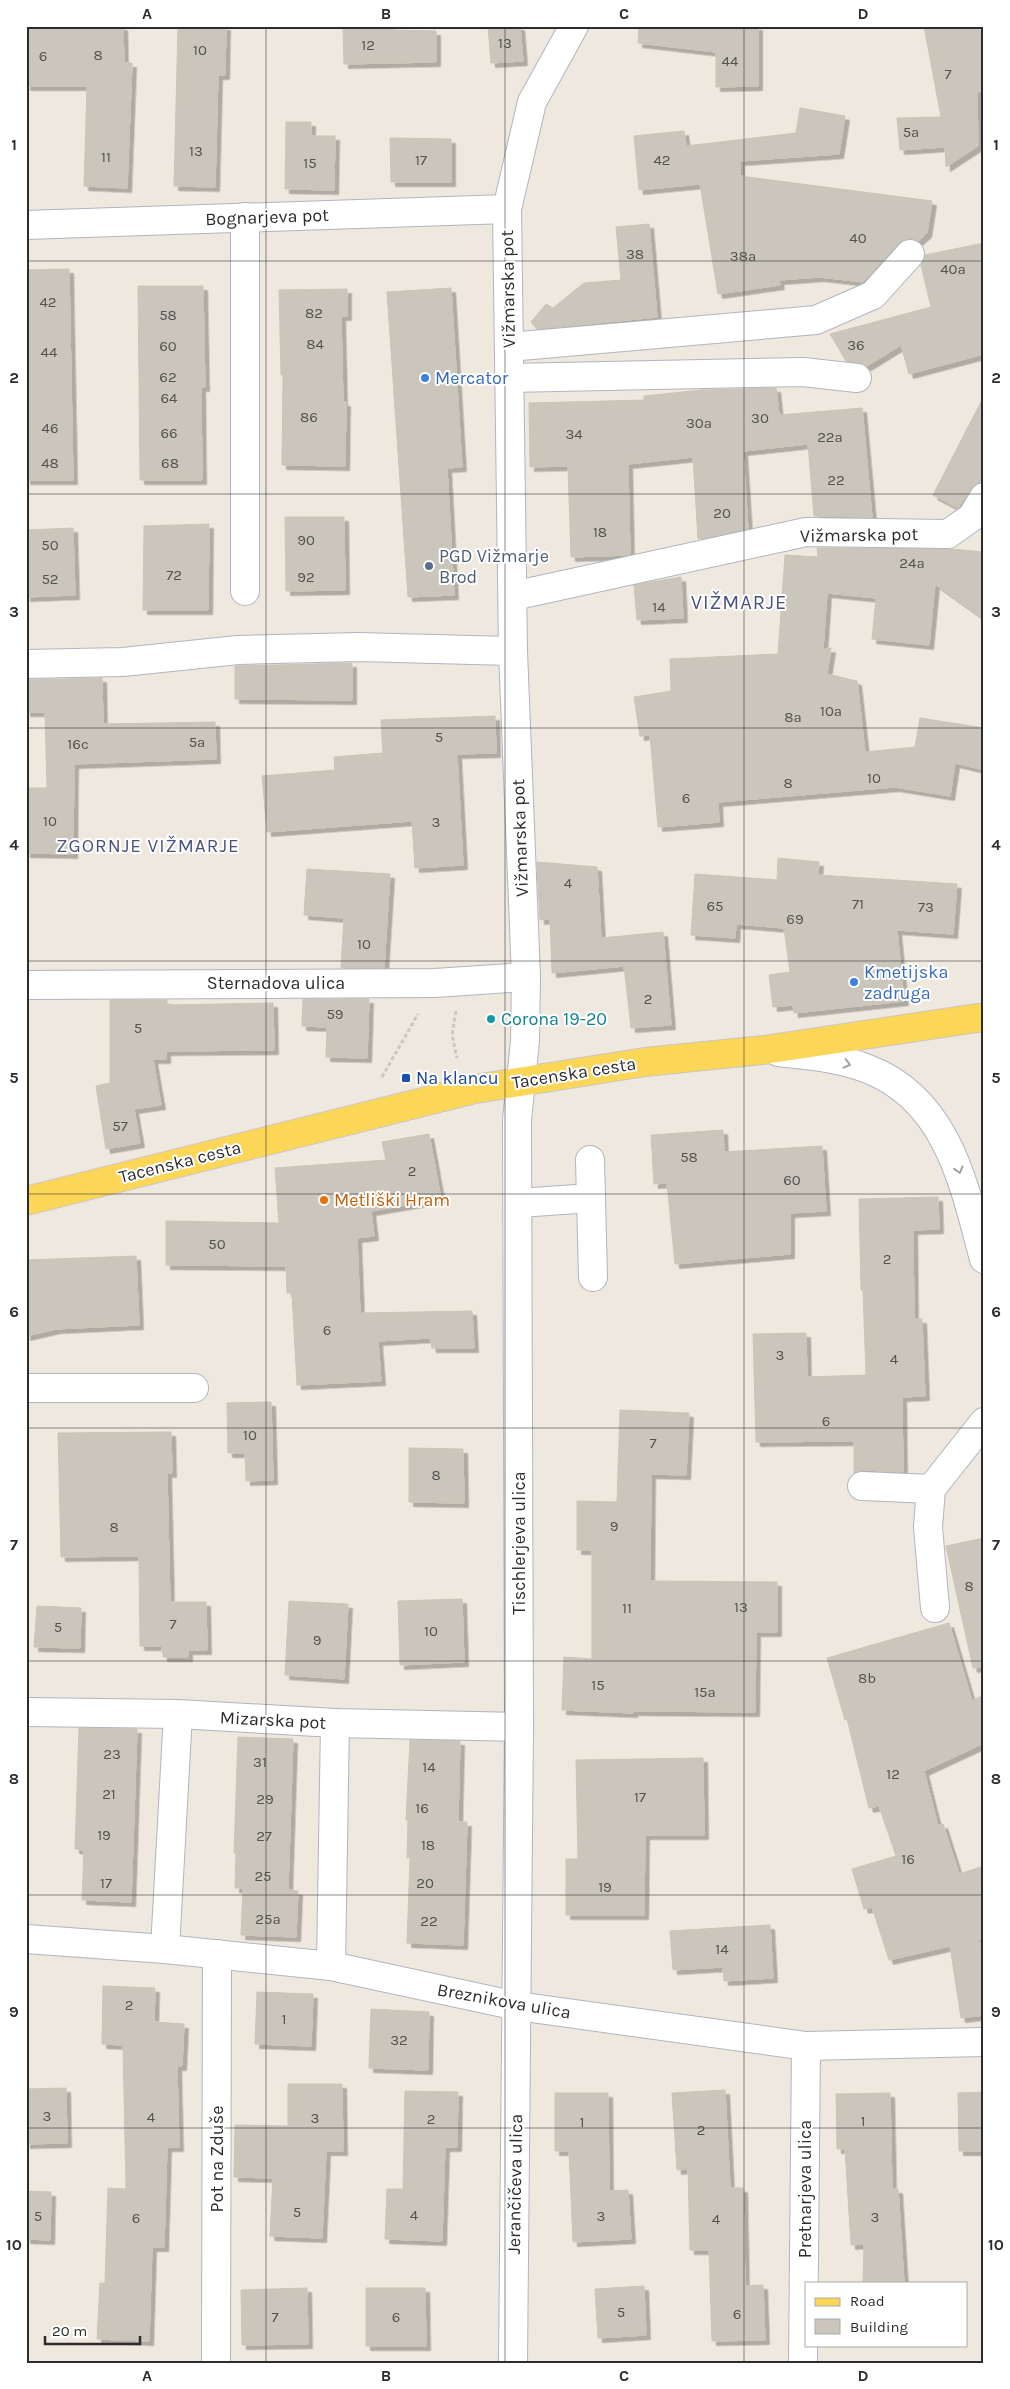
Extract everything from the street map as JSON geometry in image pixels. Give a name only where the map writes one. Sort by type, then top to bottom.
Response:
[{"type":"main road","name":"Tacenska cesta","points":[[26,1201],[475,1089],[520,1080],[645,1062],[764,1050],[984,1017]]},
{"type":"street","name":"Vižmarska pot","points":[[520,1080],[525,1042],[526,977],[513,650],[507,209],[532,102],[574,26]]},
{"type":"street","name":"Bognarjeva pot","points":[[26,225],[507,209]]},
{"type":"street","points":[[245,217],[245,591]]},
{"type":"street","points":[[509,347],[816,320],[873,295],[910,254]]},
{"type":"street","points":[[509,378],[803,372],[857,378]]},
{"type":"street","name":"Vižmarska pot","points":[[513,596],[806,532],[948,534],[972,517],[984,497]]},
{"type":"street","points":[[26,664],[123,662],[238,650],[358,647],[513,650]]},
{"type":"street","name":"Sternadova ulica","points":[[26,985],[435,983],[526,977]]},
{"type":"street","points":[[764,1050],[821,1057],[867,1069],[899,1085],[920,1105],[942,1132],[956,1160],[984,1259]]},
{"type":"street","name":"Tischlerjeva ulica","points":[[517,2006],[519,1203],[517,1120],[520,1080]]},
{"type":"street","points":[[590,1160],[593,1277]]},
{"type":"street","points":[[519,1203],[590,1198]]},
{"type":"street","points":[[26,1388],[194,1388]]},
{"type":"street","points":[[934,1608],[928,1527],[931,1488],[984,1422]]},
{"type":"street","points":[[862,1486],[931,1488]]},
{"type":"street","name":"Mizarska pot","points":[[26,1712],[178,1714],[335,1723],[519,1727]]},
{"type":"street","points":[[165,1949],[178,1714]]},
{"type":"street","points":[[331,1966],[335,1723]]},
{"type":"street","name":"Breznikova ulica","points":[[26,1939],[165,1949],[331,1966],[517,2006],[806,2046],[984,2042]]},
{"type":"street","name":"Pot na Zduše","points":[[216,2363],[217,1954]]},
{"type":"street","name":"Jerančičeva ulica","points":[[513,2363],[517,2006]]},
{"type":"street","name":"Pretnarjeva ulica","points":[[803,2363],[806,2046]]},
{"type":"path","points":[[457,1058],[452,1035],[462,981]]},
{"type":"path","points":[[382,1077],[435,983]]},
{"type":"building","points":[[26,26],[123,26],[124,63],[132,63],[127,188],[84,186],[87,86],[26,86]]},
{"type":"building","points":[[178,26],[226,26],[225,75],[218,75],[215,187],[174,186]]},
{"type":"building","points":[[343,26],[392,26],[392,30],[436,31],[436,62],[344,64]]},
{"type":"building","points":[[488,26],[520,26],[523,61],[491,63]]},
{"type":"building","points":[[639,26],[758,26],[758,86],[716,87],[716,52],[638,43]]},
{"type":"building","points":[[924,26],[979,26],[984,53],[984,91],[977,92],[978,146],[946,167],[945,147],[900,150],[897,118],[941,117]]},
{"type":"building","points":[[800,108],[845,116],[839,154],[740,161],[740,176],[932,201],[927,233],[918,241],[906,239],[899,243],[863,282],[820,277],[779,280],[780,285],[718,294],[700,184],[639,190],[634,136],[684,131],[686,146],[796,133]]},
{"type":"building","points":[[286,122],[311,122],[311,136],[335,136],[334,190],[285,189]]},
{"type":"building","points":[[390,138],[451,139],[451,182],[391,182]]},
{"type":"building","points":[[649,224],[657,317],[537,329],[531,322],[546,304],[553,308],[584,283],[621,280],[616,227]]},
{"type":"building","points":[[984,243],[984,354],[909,374],[901,345],[867,366],[846,361],[830,334],[931,307],[921,265],[925,255]]},
{"type":"building","points":[[69,269],[73,480],[26,480],[26,270]]},
{"type":"building","points":[[138,286],[203,286],[205,387],[201,387],[202,480],[140,480]]},
{"type":"building","name":"Mercator","points":[[451,288],[462,467],[447,468],[454,595],[408,597],[387,292]]},
{"type":"building","points":[[347,289],[347,316],[341,316],[343,402],[346,402],[345,466],[282,465],[283,375],[281,375],[279,290]]},
{"type":"building","points":[[776,388],[779,415],[862,408],[872,517],[814,516],[808,444],[743,451],[748,529],[698,539],[693,457],[628,464],[630,555],[571,557],[568,466],[530,467],[529,403],[644,400],[644,396],[701,390]]},
{"type":"building","points":[[984,396],[984,481],[976,484],[971,489],[958,508],[933,495]]},
{"type":"building","points":[[285,517],[344,517],[345,590],[286,591]]},
{"type":"building","points":[[209,524],[208,610],[143,610],[144,526]]},
{"type":"building","points":[[73,528],[75,595],[26,597],[26,530]]},
{"type":"building","points":[[817,548],[951,549],[984,552],[984,619],[935,584],[929,645],[872,639],[876,598],[827,593],[823,649],[831,648],[827,674],[857,681],[865,752],[915,747],[920,718],[984,728],[984,770],[955,763],[950,796],[895,787],[718,802],[719,822],[658,827],[650,735],[640,736],[634,697],[671,691],[670,659],[778,654],[785,555],[818,557]]},
{"type":"building","points":[[681,577],[683,618],[637,620],[634,585]]},
{"type":"building","points":[[352,663],[352,700],[235,699],[235,666]]},
{"type":"building","points":[[102,678],[103,724],[215,722],[216,759],[74,764],[73,854],[26,853],[26,788],[47,788],[45,712],[26,712],[26,680]]},
{"type":"building","points":[[495,716],[496,753],[457,754],[463,865],[415,868],[412,821],[267,832],[262,776],[335,770],[334,757],[383,753],[381,720]]},
{"type":"building","points":[[778,858],[819,862],[818,875],[957,884],[953,934],[897,930],[904,1001],[794,1013],[793,1005],[773,1007],[769,975],[790,972],[784,928],[736,924],[735,938],[691,935],[695,874],[777,880]]},
{"type":"building","points":[[537,862],[597,867],[601,938],[663,932],[671,1025],[631,1028],[624,966],[552,973],[550,919],[540,920]]},
{"type":"building","points":[[307,869],[390,874],[384,968],[341,968],[344,918],[304,915]]},
{"type":"building","points":[[303,999],[369,999],[367,1058],[326,1057],[327,1027],[302,1026]]},
{"type":"building","points":[[110,1000],[167,1000],[167,1005],[273,1003],[274,1050],[166,1051],[166,1059],[153,1059],[161,1105],[134,1109],[140,1143],[106,1149],[96,1086],[110,1083]]},
{"type":"building","points":[[723,1130],[724,1152],[822,1146],[826,1211],[790,1213],[790,1254],[675,1264],[667,1183],[654,1184],[651,1135]]},
{"type":"building","points":[[429,1134],[441,1199],[371,1211],[374,1236],[357,1238],[360,1313],[472,1311],[474,1348],[432,1348],[430,1338],[378,1341],[381,1381],[297,1385],[292,1293],[287,1293],[286,1266],[166,1265],[166,1221],[279,1223],[275,1168],[386,1160],[382,1142]]},
{"type":"building","points":[[938,1197],[939,1229],[913,1230],[914,1319],[922,1319],[925,1396],[902,1397],[903,1472],[863,1470],[854,1473],[854,1441],[756,1442],[753,1334],[806,1333],[807,1377],[866,1375],[863,1290],[861,1290],[859,1199]]},
{"type":"building","points":[[136,1256],[139,1325],[56,1329],[26,1336],[26,1260]]},
{"type":"building","points":[[271,1402],[273,1480],[246,1481],[245,1453],[228,1453],[227,1403]]},
{"type":"building","points":[[620,1410],[689,1413],[686,1475],[651,1474],[650,1581],[777,1582],[777,1632],[756,1632],[755,1712],[633,1711],[633,1713],[562,1710],[564,1657],[592,1659],[592,1550],[577,1550],[577,1501],[617,1502]]},
{"type":"building","points":[[171,1432],[172,1473],[167,1473],[170,1602],[206,1602],[207,1650],[188,1650],[188,1657],[163,1657],[162,1646],[140,1646],[139,1556],[61,1557],[58,1433]]},
{"type":"building","points":[[409,1448],[463,1449],[464,1503],[409,1502]]},
{"type":"building","points":[[984,1538],[984,1667],[973,1668],[946,1546]]},
{"type":"building","points":[[462,1599],[464,1662],[400,1665],[398,1601]]},
{"type":"building","points":[[289,1601],[348,1604],[344,1679],[285,1675]]},
{"type":"building","points":[[37,1606],[81,1608],[80,1648],[34,1647]]},
{"type":"building","points":[[949,1623],[972,1701],[984,1695],[984,1743],[924,1771],[938,1826],[943,1824],[959,1874],[984,1866],[984,1938],[979,1939],[984,1971],[984,2015],[961,2018],[950,1946],[889,1960],[872,1907],[864,1909],[852,1869],[896,1856],[879,1806],[869,1808],[847,1719],[845,1720],[827,1658]]},
{"type":"building","points":[[79,1728],[137,1729],[131,1902],[82,1900],[84,1850],[75,1849]]},
{"type":"building","points":[[238,1737],[293,1739],[288,1890],[298,1891],[296,1937],[241,1935],[243,1888],[235,1888],[236,1853],[234,1853]]},
{"type":"building","points":[[410,1740],[460,1741],[458,1822],[467,1822],[463,1945],[407,1943],[410,1857],[407,1858],[408,1820],[406,1820]]},
{"type":"building","points":[[703,1758],[704,1835],[645,1835],[644,1915],[566,1915],[566,1859],[578,1859],[576,1760]]},
{"type":"building","points":[[770,1925],[773,1978],[724,1981],[723,1967],[673,1970],[670,1931]]},
{"type":"building","points":[[103,1986],[155,1988],[154,2022],[184,2024],[182,2066],[177,2066],[179,2147],[167,2147],[164,2247],[152,2247],[149,2341],[97,2339],[100,2283],[105,2283],[108,2188],[126,2189],[123,2045],[102,2044]]},
{"type":"building","points":[[257,1992],[313,1994],[311,2046],[255,2044]]},
{"type":"building","points":[[371,2009],[429,2012],[428,2070],[369,2068]]},
{"type":"building","points":[[288,2084],[342,2084],[343,2151],[326,2151],[322,2238],[270,2236],[273,2178],[234,2177],[235,2125],[288,2126]]},
{"type":"building","points":[[66,2088],[67,2143],[26,2144],[26,2089]]},
{"type":"building","points":[[725,2090],[730,2188],[743,2188],[745,2286],[763,2285],[765,2340],[712,2341],[709,2250],[690,2250],[688,2169],[677,2170],[672,2093]]},
{"type":"building","points":[[405,2091],[458,2092],[457,2147],[445,2147],[442,2241],[385,2239],[387,2189],[403,2189]]},
{"type":"building","points":[[984,2092],[984,2151],[959,2151],[958,2093]]},
{"type":"building","points":[[555,2093],[608,2093],[609,2191],[628,2190],[631,2239],[573,2242],[569,2151],[555,2151]]},
{"type":"building","points":[[890,2093],[892,2189],[898,2189],[904,2282],[863,2282],[864,2244],[851,2245],[845,2149],[837,2149],[836,2094]]},
{"type":"building","points":[[26,2191],[51,2192],[50,2240],[26,2239]]},
{"type":"building","points":[[644,2286],[646,2335],[598,2338],[595,2289]]},
{"type":"building","points":[[307,2288],[308,2344],[242,2345],[241,2290]]},
{"type":"building","points":[[366,2288],[425,2288],[426,2346],[366,2346]]},
{"type":"place","name":"Mercator","points":[[425,378]]},
{"type":"place","name":"PGD Vižmarje Brod","points":[[429,566]]},
{"type":"place","name":"Kmetijska zadruga","points":[[854,982]]},
{"type":"place","name":"Corona 19-20","points":[[491,1019]]},
{"type":"place","name":"Na klancu","points":[[406,1078]]},
{"type":"place","name":"Metliški Hram","points":[[324,1200]]},
{"type":"district","name":"VIŽMARJE","points":[[739,602]]},
{"type":"district","name":"ZGORNJE VIŽMARJE","points":[[148,845]]}]
